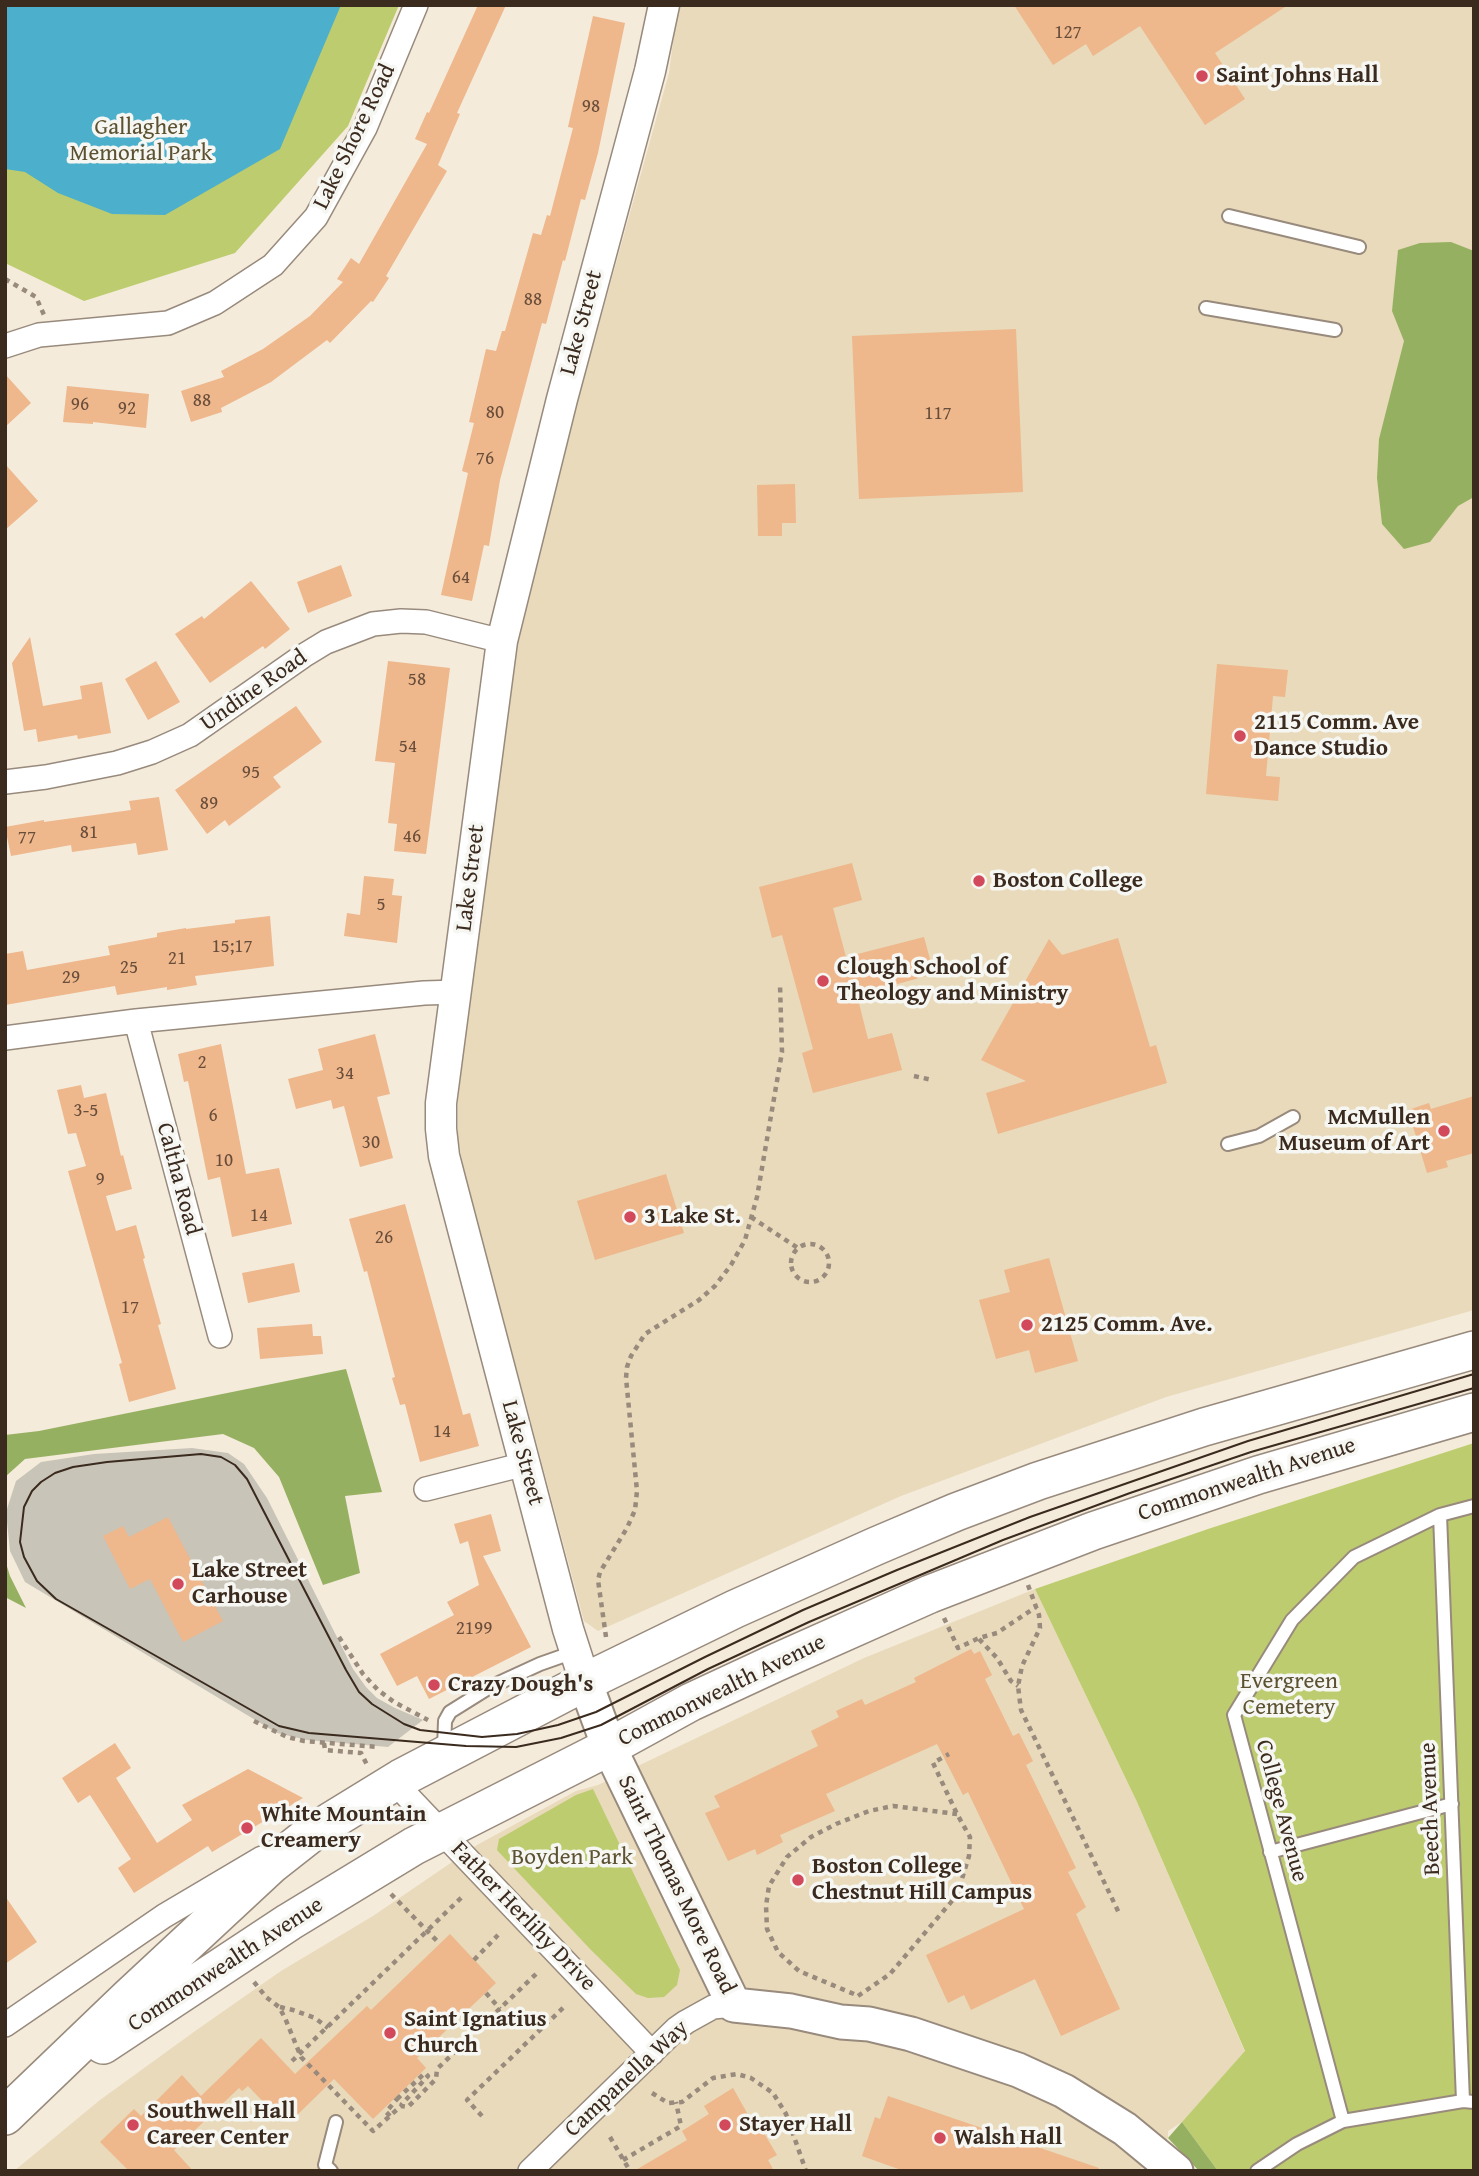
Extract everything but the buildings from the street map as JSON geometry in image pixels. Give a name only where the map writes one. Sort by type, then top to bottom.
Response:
[{"type":"main road","name":"Commonwealth Avenue","points":[[17,2105],[128,1997],[271,1865],[335,1817],[381,1774],[444,1757],[580,1667],[1003,1494],[1204,1427],[1474,1350]]},
{"type":"main road","name":"Commonwealth Avenue","points":[[17,2105],[289,1922],[441,1831],[609,1747],[691,1702],[930,1594],[1093,1531],[1258,1475],[1474,1412]]},
{"type":"main road","name":"Lake Street","points":[[580,1667],[609,1747]]},
{"type":"main road","name":"Saint Thomas More Road","points":[[609,1747],[734,2005],[869,2024],[911,2034],[1018,2070],[1064,2091],[1125,2129],[1176,2171]]},
{"type":"street","name":"Lake Shore Road","points":[[5,346],[45,334],[168,323],[215,303],[273,265],[316,217],[365,128],[416,5]]},
{"type":"street","name":"Lake Street","points":[[580,1667],[444,1156],[441,1103],[502,641],[562,399],[650,71],[664,5]]},
{"type":"street","name":"Undine Road","points":[[5,782],[117,763],[152,752],[190,735],[326,642],[373,624],[426,622],[502,641]]},
{"type":"street","points":[[5,1038],[136,1021],[457,992]]},
{"type":"street","name":"Caltha Road","points":[[136,1021],[220,1336]]},
{"type":"street","points":[[426,1489],[525,1464]]},
{"type":"street","name":"Father Herlihy Drive","points":[[381,1774],[441,1831],[652,2053]]},
{"type":"street","name":"Commonwealth Avenue","points":[[5,2025],[164,1916],[335,1817]]},
{"type":"street","name":"Campanella Way","points":[[530,2171],[686,2022],[713,2007],[734,2005]]},
{"type":"lane","points":[[1229,216],[1359,247]]},
{"type":"lane","points":[[1206,308],[1335,330]]},
{"type":"lane","points":[[1228,1144],[1259,1136],[1293,1117]]},
{"type":"lane","name":"College Avenue","points":[[1343,2121],[1234,1715],[1292,1620],[1354,1557],[1440,1515],[1474,1506]]},
{"type":"lane","name":"Beech Avenue","points":[[1440,1515],[1468,2101]]},
{"type":"lane","points":[[1270,1852],[1452,1804]]},
{"type":"lane","points":[[1257,2171],[1297,2144],[1343,2121],[1468,2101]]},
{"type":"lane","points":[[331,2171],[325,2165],[336,2122]]},
{"type":"path","points":[[5,279],[36,297],[43,311],[45,334]]},
{"type":"path","points":[[606,1637],[598,1580],[635,1510],[637,1491],[625,1378],[631,1356],[645,1334],[716,1286],[745,1240],[757,1197],[782,1052],[780,985]]},
{"type":"path","points":[[914,1076],[932,1080]]},
{"type":"path","points":[[751,1217],[798,1248]]},
{"type":"path","points":[[805,1244],[823,1249],[828,1256],[829,1265],[824,1276],[813,1282],[802,1280],[793,1272],[791,1259],[798,1248],[805,1244]]},
{"type":"path","points":[[1027,1581],[1039,1615],[1040,1628],[1023,1666],[1018,1686],[1021,1710],[1120,1915]]},
{"type":"path","points":[[943,1617],[958,1648],[998,1633],[1036,1607]]},
{"type":"path","points":[[340,1637],[363,1674],[378,1690],[394,1702],[433,1722]]},
{"type":"path","points":[[979,1638],[997,1658],[1010,1681],[1018,1686]]},
{"type":"path","points":[[254,1721],[287,1737],[378,1747]]},
{"type":"path","points":[[324,1743],[325,1750],[360,1753],[381,1774]]},
{"type":"path","points":[[949,1754],[933,1763],[970,1837],[969,1856],[957,1895],[890,1974],[858,1996],[799,1970],[778,1952],[767,1929],[769,1886],[787,1857],[811,1837],[869,1811],[893,1805],[957,1814]]},
{"type":"path","points":[[390,1893],[440,1944]]},
{"type":"path","points":[[292,2062],[463,1896]]},
{"type":"path","points":[[474,1960],[498,1935]]},
{"type":"path","points":[[401,2106],[408,2107],[436,2079],[438,2069],[536,1974]]},
{"type":"path","points":[[254,1982],[266,1997],[279,2007],[315,2018],[328,2028]]},
{"type":"path","points":[[486,1993],[499,2009]]},
{"type":"path","points":[[482,2116],[467,2100],[566,2005]]},
{"type":"path","points":[[279,2007],[300,2054],[373,2131],[390,2116],[401,2106],[428,2076],[425,2073],[396,2098],[386,2112],[390,2116]]},
{"type":"path","points":[[652,2093],[668,2103],[682,2102],[713,2078],[737,2074],[751,2078],[773,2093],[786,2114],[806,2171]]},
{"type":"path","points":[[623,2160],[681,2126],[676,2102]]},
{"type":"path","points":[[610,2137],[630,2171]]},
{"type":"shaded area","name":"Boston College","points":[[678,5],[1474,5],[1474,1310],[1166,1397],[901,1496],[598,1631],[584,1621],[466,1179],[458,1140],[458,1099],[510,663],[551,497],[669,73]]},
{"type":"shaded area","points":[[192,1448],[228,1453],[244,1464],[267,1498],[353,1669],[377,1698],[423,1720],[388,1747],[307,1740],[277,1733],[25,1582],[10,1551],[6,1512],[16,1481],[41,1462],[94,1454]]},
{"type":"shaded area","name":"Boston College Chestnut Hill Campus","points":[[1035,1589],[1137,1802],[1245,2052],[1182,2122],[1168,2131],[1168,2138],[1139,2171],[14,2171],[100,2100],[198,2029],[281,1971],[373,1916],[477,1845],[576,1791],[598,1785],[864,1658]]},
{"type":"green space","name":"Gallagher Memorial Park","points":[[5,5],[399,5],[348,126],[235,253],[84,301],[5,263]]},
{"type":"green space","points":[[1451,242],[1474,251],[1474,497],[1458,506],[1430,542],[1404,549],[1382,524],[1377,478],[1379,439],[1404,341],[1392,311],[1398,250],[1420,243]]},
{"type":"green space","points":[[346,1369],[382,1492],[345,1496],[360,1573],[323,1585],[279,1477],[254,1448],[223,1434],[25,1459],[5,1477],[5,1435],[39,1431]]},
{"type":"green space","name":"Evergreen Cemetery","points":[[1474,1443],[1474,2171],[1218,2171],[1182,2122],[1245,2051],[1137,1802],[1035,1589],[1208,1529]]},
{"type":"green space","points":[[5,1560],[10,1576],[26,1608],[5,1597]]},
{"type":"green space","name":"Boyden Park","points":[[593,1789],[680,1970],[677,1985],[664,1997],[648,1998],[636,1994],[497,1850],[499,1839],[576,1795]]},
{"type":"green space","points":[[1182,2122],[1218,2171],[1199,2171],[1168,2138]]},
{"type":"water","name":"Gallagher Memorial Park","points":[[5,5],[341,5],[280,149],[165,215],[112,214],[58,193],[25,172],[5,169]]},
{"type":"tram line","points":[[1474,1374],[1248,1441],[1030,1517],[803,1610],[596,1712],[558,1725],[517,1734],[482,1737],[420,1730],[404,1724],[372,1704],[359,1692],[247,1479],[235,1465],[221,1457],[201,1454],[107,1462],[73,1467],[55,1473],[32,1491],[24,1507],[20,1542],[24,1557],[37,1581],[56,1599],[279,1726],[309,1733],[466,1746],[516,1747],[561,1738],[601,1725],[708,1669],[809,1622],[1003,1540],[1251,1452],[1474,1388]]},
{"type":"place","name":"Saint Johns Hall","points":[[1202,76]]},
{"type":"place","name":"2115 Comm. Ave Dance Studio","points":[[1240,736]]},
{"type":"place","name":"Boston College","points":[[979,881]]},
{"type":"place","name":"Clough School of Theology and Ministry","points":[[823,981]]},
{"type":"place","name":"McMullen Museum of Art","points":[[1444,1131]]},
{"type":"place","name":"3 Lake St.","points":[[630,1217]]},
{"type":"place","name":"2125 Comm. Ave.","points":[[1027,1325]]},
{"type":"place","name":"Lake Street Carhouse","points":[[178,1584]]},
{"type":"place","name":"Crazy Dough's","points":[[434,1685]]},
{"type":"place","name":"White Mountain Creamery","points":[[247,1828]]},
{"type":"place","name":"Boston College Chestnut Hill Campus","points":[[798,1880]]},
{"type":"place","name":"Saint Ignatius Church","points":[[390,2033]]},
{"type":"place","name":"Southwell Hall Career Center","points":[[133,2125]]},
{"type":"place","name":"Stayer Hall","points":[[725,2125]]},
{"type":"place","name":"Walsh Hall","points":[[940,2138]]}]
